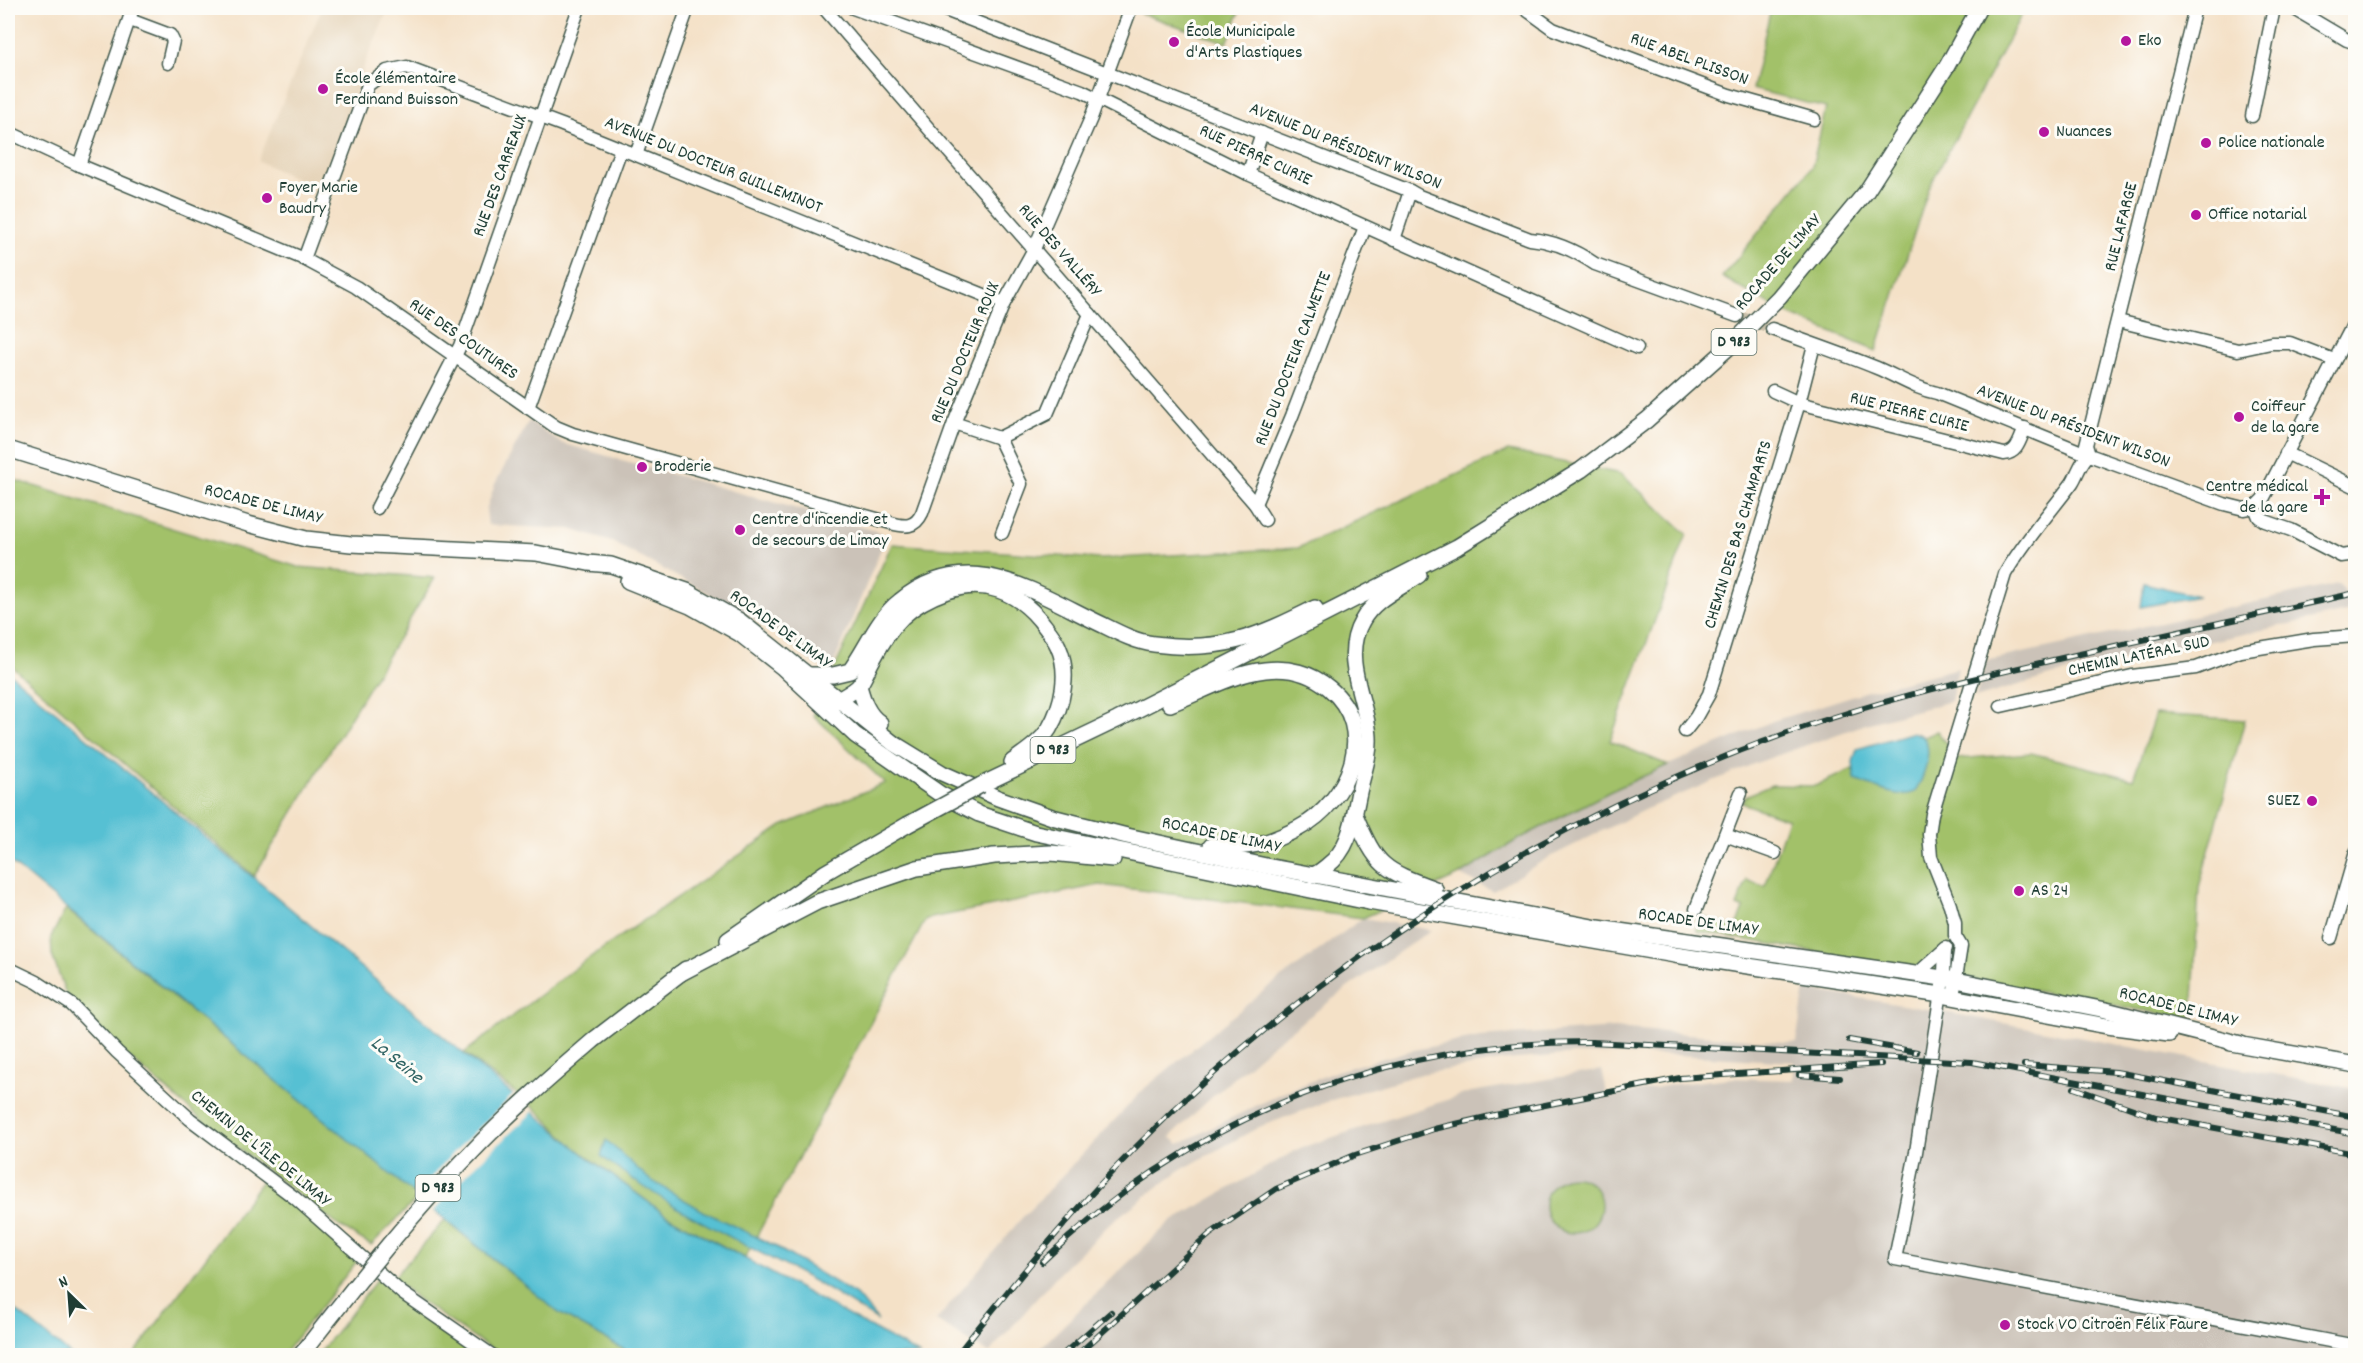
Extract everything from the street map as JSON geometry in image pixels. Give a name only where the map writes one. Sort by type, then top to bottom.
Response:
[{"type":"main road","name":"ROCADE DE LIMAY","points":[[1457,547],[1581,470],[1647,420],[1728,348],[1779,297],[1866,192],[1947,66],[1978,8]]},
{"type":"main road","name":"ROCADE DE LIMAY","points":[[8,449],[248,524],[306,538],[351,544],[536,552],[588,563],[610,565],[687,591],[740,621],[810,675],[855,735],[940,794],[979,814],[1036,833],[1369,902],[1675,955],[1948,988],[2106,1010],[2241,1044],[2355,1065]]},
{"type":"main road","name":"D 983","points":[[300,1356],[378,1258],[471,1153],[531,1094],[595,1039],[679,974],[826,872],[907,825],[985,783],[1117,720],[1457,547]]},
{"type":"main road","points":[[1261,880],[1295,879],[1316,874],[1342,851],[1355,815],[1369,750],[1369,734],[1353,659],[1357,633],[1362,621],[1378,601],[1457,547]]},
{"type":"main road","name":"ROCADE DE LIMAY","points":[[588,563],[605,573],[690,606],[740,634],[833,704],[893,743],[959,781],[1021,807],[1052,817],[1127,836],[1598,928],[1916,975],[1948,988]]},
{"type":"main road","points":[[833,704],[850,671],[890,610],[911,593],[933,582],[955,576],[975,574],[998,577],[1052,599],[1127,637],[1151,644],[1182,647],[1235,643],[1266,632],[1329,601],[1380,585]]},
{"type":"main road","points":[[833,704],[859,686],[885,637],[902,615],[923,601],[949,591],[975,586],[1008,592],[1022,601],[1058,645],[1063,660],[1063,691],[1058,711],[1039,742],[985,783]]},
{"type":"main road","points":[[1117,720],[1172,703],[1224,680],[1264,670],[1280,669],[1307,675],[1322,682],[1334,692],[1352,718],[1355,737],[1353,762],[1340,790],[1322,812],[1302,827],[1276,839],[1241,848],[1127,836]]},
{"type":"main road","points":[[810,675],[833,675],[850,671]]},
{"type":"main road","points":[[859,686],[863,701],[873,718],[949,769],[959,781]]},
{"type":"main road","points":[[1355,815],[1369,848],[1384,866],[1400,876],[1477,904]]},
{"type":"main road","points":[[679,974],[816,902],[917,868],[948,862],[994,856],[1051,853],[1218,871]]},
{"type":"street","name":"RUE DES CARREAUX","points":[[377,508],[460,346],[579,8]]},
{"type":"street","points":[[636,154],[688,8]]},
{"type":"street","name":"RUE DES VALLÉRY","points":[[824,8],[1255,504],[1265,520]]},
{"type":"street","name":"RUE PIERRE CURIE","points":[[853,8],[1082,92],[1248,174],[1637,348]]},
{"type":"street","name":"AVENUE DU PRÉSIDENT WILSON","points":[[940,8],[1530,239],[1545,240],[1582,255],[1595,264],[1737,315]]},
{"type":"street","name":"RUE DU DOCTEUR ROUX","points":[[915,523],[922,513],[954,423],[1004,303],[1035,249],[1098,101],[1131,8]]},
{"type":"street","name":"RUE ABEL PLISSON","points":[[1524,8],[1553,29],[1566,34],[1729,95],[1814,119]]},
{"type":"street","name":"RUE LAFARGE","points":[[2089,455],[2086,445],[2195,8]]},
{"type":"street","points":[[2252,116],[2274,8]]},
{"type":"street","points":[[2293,8],[2355,43]]},
{"type":"street","points":[[79,165],[132,14],[170,36],[173,41],[168,63]]},
{"type":"street","name":"AVENUE DU DOCTEUR GUILLEMINOT","points":[[304,259],[368,85],[387,71],[407,67],[636,154],[1004,303]]},
{"type":"street","name":"RUE DES COUTURES","points":[[8,132],[79,165],[304,259],[356,287],[556,427],[573,434],[891,523],[906,526],[915,523]]},
{"type":"street","points":[[1248,174],[1263,133]]},
{"type":"street","points":[[528,408],[621,149]]},
{"type":"street","points":[[1394,240],[1410,191]]},
{"type":"street","name":"RUE DU DOCTEUR CALMETTE","points":[[1255,504],[1292,416],[1365,227]]},
{"type":"street","points":[[954,423],[999,438],[1047,414],[1090,314]]},
{"type":"street","points":[[2355,320],[2263,499],[2255,507],[2257,514],[2265,520],[2291,530],[2341,556],[2355,554]]},
{"type":"street","points":[[2118,321],[2238,350],[2290,342],[2334,360]]},
{"type":"street","name":"AVENUE DU PRÉSIDENT WILSON","points":[[1772,329],[1887,372],[1924,390],[1938,393],[2089,455],[2224,504],[2244,509],[2255,507]]},
{"type":"street","name":"CHEMIN DES BAS CHAMPARTS","points":[[1685,731],[1709,694],[1814,345]]},
{"type":"street","name":"RUE PIERRE CURIE","points":[[1773,391],[1798,403],[2004,454],[2016,449],[2025,428]]},
{"type":"street","points":[[999,438],[1021,484],[1002,532]]},
{"type":"street","points":[[2286,453],[2355,487]]},
{"type":"street","points":[[2089,455],[2073,481],[2019,549],[2005,574],[1932,814],[1929,834],[1931,856],[1950,905],[1955,923],[1955,936],[1961,945],[1948,988],[1895,1259],[2355,1346]]},
{"type":"street","name":"CHEMIN LATÉRAL SUD","points":[[2001,706],[2132,676],[2196,668],[2241,651],[2304,640],[2355,636]]},
{"type":"street","points":[[1696,909],[1740,793]]},
{"type":"street","points":[[1725,835],[1775,853]]},
{"type":"street","points":[[2331,938],[2355,852]]},
{"type":"street","points":[[1916,975],[1945,950],[1955,936]]},
{"type":"street","points":[[1945,950],[1948,988]]},
{"type":"street","name":"CHEMIN DE L'ÎLE DE LIMAY","points":[[8,968],[36,982],[72,1005],[117,1052],[190,1119],[296,1198],[402,1293],[493,1356]]},
{"type":"shaded area","name":"École élémentaire Ferdinand Buisson","points":[[322,8],[389,8],[366,60],[348,117],[318,189],[258,161]]},
{"type":"shaded area","points":[[529,421],[561,443],[880,532],[883,544],[834,663],[819,666],[765,626],[612,542],[570,529],[488,525],[486,510],[495,484]]},
{"type":"shaded area","points":[[2338,584],[2355,602],[2355,610],[2050,676],[1975,698],[1986,661]]},
{"type":"shaded area","points":[[1958,668],[1951,701],[1866,724],[1756,763],[1646,809],[1546,859],[1493,891],[1460,875],[1517,840],[1609,792],[1773,721],[1864,692]]},
{"type":"shaded area","points":[[1363,918],[1431,930],[1350,986],[1274,1043],[1170,1137],[1179,1144],[1280,1094],[1337,1071],[1409,1051],[1480,1037],[1615,1028],[1796,1043],[1805,989],[1944,1012],[2355,1089],[2355,1355],[1033,1355],[1169,1223],[1300,1148],[1471,1092],[1602,1070],[1608,1097],[1676,1084],[1730,1078],[1794,1080],[1794,1062],[1678,1055],[1574,1054],[1506,1060],[1421,1074],[1335,1099],[1259,1127],[1179,1171],[1114,1220],[1058,1274],[989,1353],[936,1321],[1020,1220],[1145,1088],[1266,989]]},
{"type":"green space","points":[[1142,8],[1241,8],[1227,43],[1140,13]]},
{"type":"green space","points":[[1771,8],[2025,8],[1929,188],[1876,351],[1783,312],[1722,277],[1812,167],[1826,108],[1752,89]]},
{"type":"green space","points":[[1508,451],[1621,474],[1687,534],[1610,741],[1668,765],[1609,792],[1517,840],[1460,875],[1363,918],[1100,885],[926,919],[745,1258],[666,1215],[572,1145],[535,1108],[464,1053],[583,962],[782,826],[885,783],[813,715],[892,544],[1100,559],[1298,548]]},
{"type":"green space","points":[[8,478],[298,567],[435,578],[254,876],[8,663]]},
{"type":"green space","points":[[2155,714],[2245,720],[2199,887],[2192,1019],[1697,931],[1695,914],[1736,928],[1744,909],[1737,906],[1747,880],[1765,887],[1788,819],[1742,803],[1745,796],[1772,785],[1815,786],[1937,731],[1957,759],[2031,753],[2133,779]]},
{"type":"green space","points":[[66,909],[419,1197],[371,1245],[339,1226],[202,1120],[119,1049],[67,997],[52,955],[51,937]]},
{"type":"green space","points":[[1573,1177],[1584,1179],[1593,1185],[1599,1194],[1601,1205],[1599,1216],[1593,1225],[1584,1231],[1573,1233],[1562,1231],[1553,1225],[1547,1216],[1545,1205],[1547,1194],[1553,1185],[1562,1179]]},
{"type":"green space","points":[[264,1178],[357,1261],[283,1355],[133,1356]]},
{"type":"green space","points":[[445,1220],[559,1313],[634,1355],[503,1355],[419,1300],[393,1278]]},
{"type":"green space","points":[[378,1278],[424,1317],[485,1355],[317,1356]]},
{"type":"water","points":[[2144,583],[2198,596],[2141,607]]},
{"type":"water","name":"La Seine","points":[[8,672],[587,1157],[666,1215],[920,1355],[634,1355],[559,1313],[8,860]]},
{"type":"water","points":[[1913,732],[1922,736],[1928,748],[1924,772],[1915,792],[1893,793],[1855,780],[1853,762],[1857,749]]},
{"type":"water","points":[[606,1140],[649,1179],[705,1212],[771,1244],[856,1295],[878,1321],[809,1278],[697,1219],[648,1189],[601,1156]]},
{"type":"water","points":[[8,1304],[71,1355],[8,1355]]},
{"type":"pier","points":[[515,1093],[535,1110],[473,1168],[432,1213],[413,1197],[455,1151]]},
{"type":"tunnel","points":[[1737,316],[1772,329]]},
{"type":"railway","points":[[956,1356],[1020,1276],[1087,1199],[1133,1150],[1207,1080],[1284,1014],[1366,952],[1451,896],[1540,844],[1631,798],[1724,757],[1854,711],[1998,673],[2356,593]]},
{"type":"railway","points":[[1849,1040],[1917,1052]]},
{"type":"railway","points":[[1042,1262],[1100,1211],[1162,1166],[1227,1128],[1295,1097],[1366,1073],[1439,1056],[1515,1045],[1592,1042],[1972,1062],[2356,1134]]},
{"type":"railway","points":[[1076,1356],[1210,1234],[1276,1189],[1355,1155],[1434,1129],[1680,1078],[1881,1064]]},
{"type":"railway","points":[[2024,1065],[2116,1072],[2356,1117]]},
{"type":"railway","points":[[1799,1075],[1840,1078]]},
{"type":"railway","points":[[2074,1088],[2156,1117],[2356,1154]]},
{"type":"railway","points":[[1061,1356],[1111,1312]]},
{"type":"place","name":"Eko","points":[[2126,41]]},
{"type":"place","name":"École Municipale d'Arts Plastiques","points":[[1174,42]]},
{"type":"place","name":"École élémentaire Ferdinand Buisson","points":[[323,89]]},
{"type":"place","name":"Nuances","points":[[2044,132]]},
{"type":"place","name":"Police nationale","points":[[2206,143]]},
{"type":"place","name":"Foyer Marie Baudry","points":[[267,198]]},
{"type":"place","name":"Office notarial","points":[[2196,215]]},
{"type":"place","name":"Coiffeur de la gare","points":[[2239,417]]},
{"type":"place","name":"Broderie","points":[[642,467]]},
{"type":"place","name":"Centre médical de la gare","points":[[2322,497]]},
{"type":"place","name":"Centre d'incendie et de secours de Limay","points":[[740,530]]},
{"type":"place","name":"SUEZ","points":[[2312,801]]},
{"type":"place","name":"AS 24","points":[[2019,891]]},
{"type":"place","name":"Stock VO Citroën Félix Faure","points":[[2005,1325]]}]
